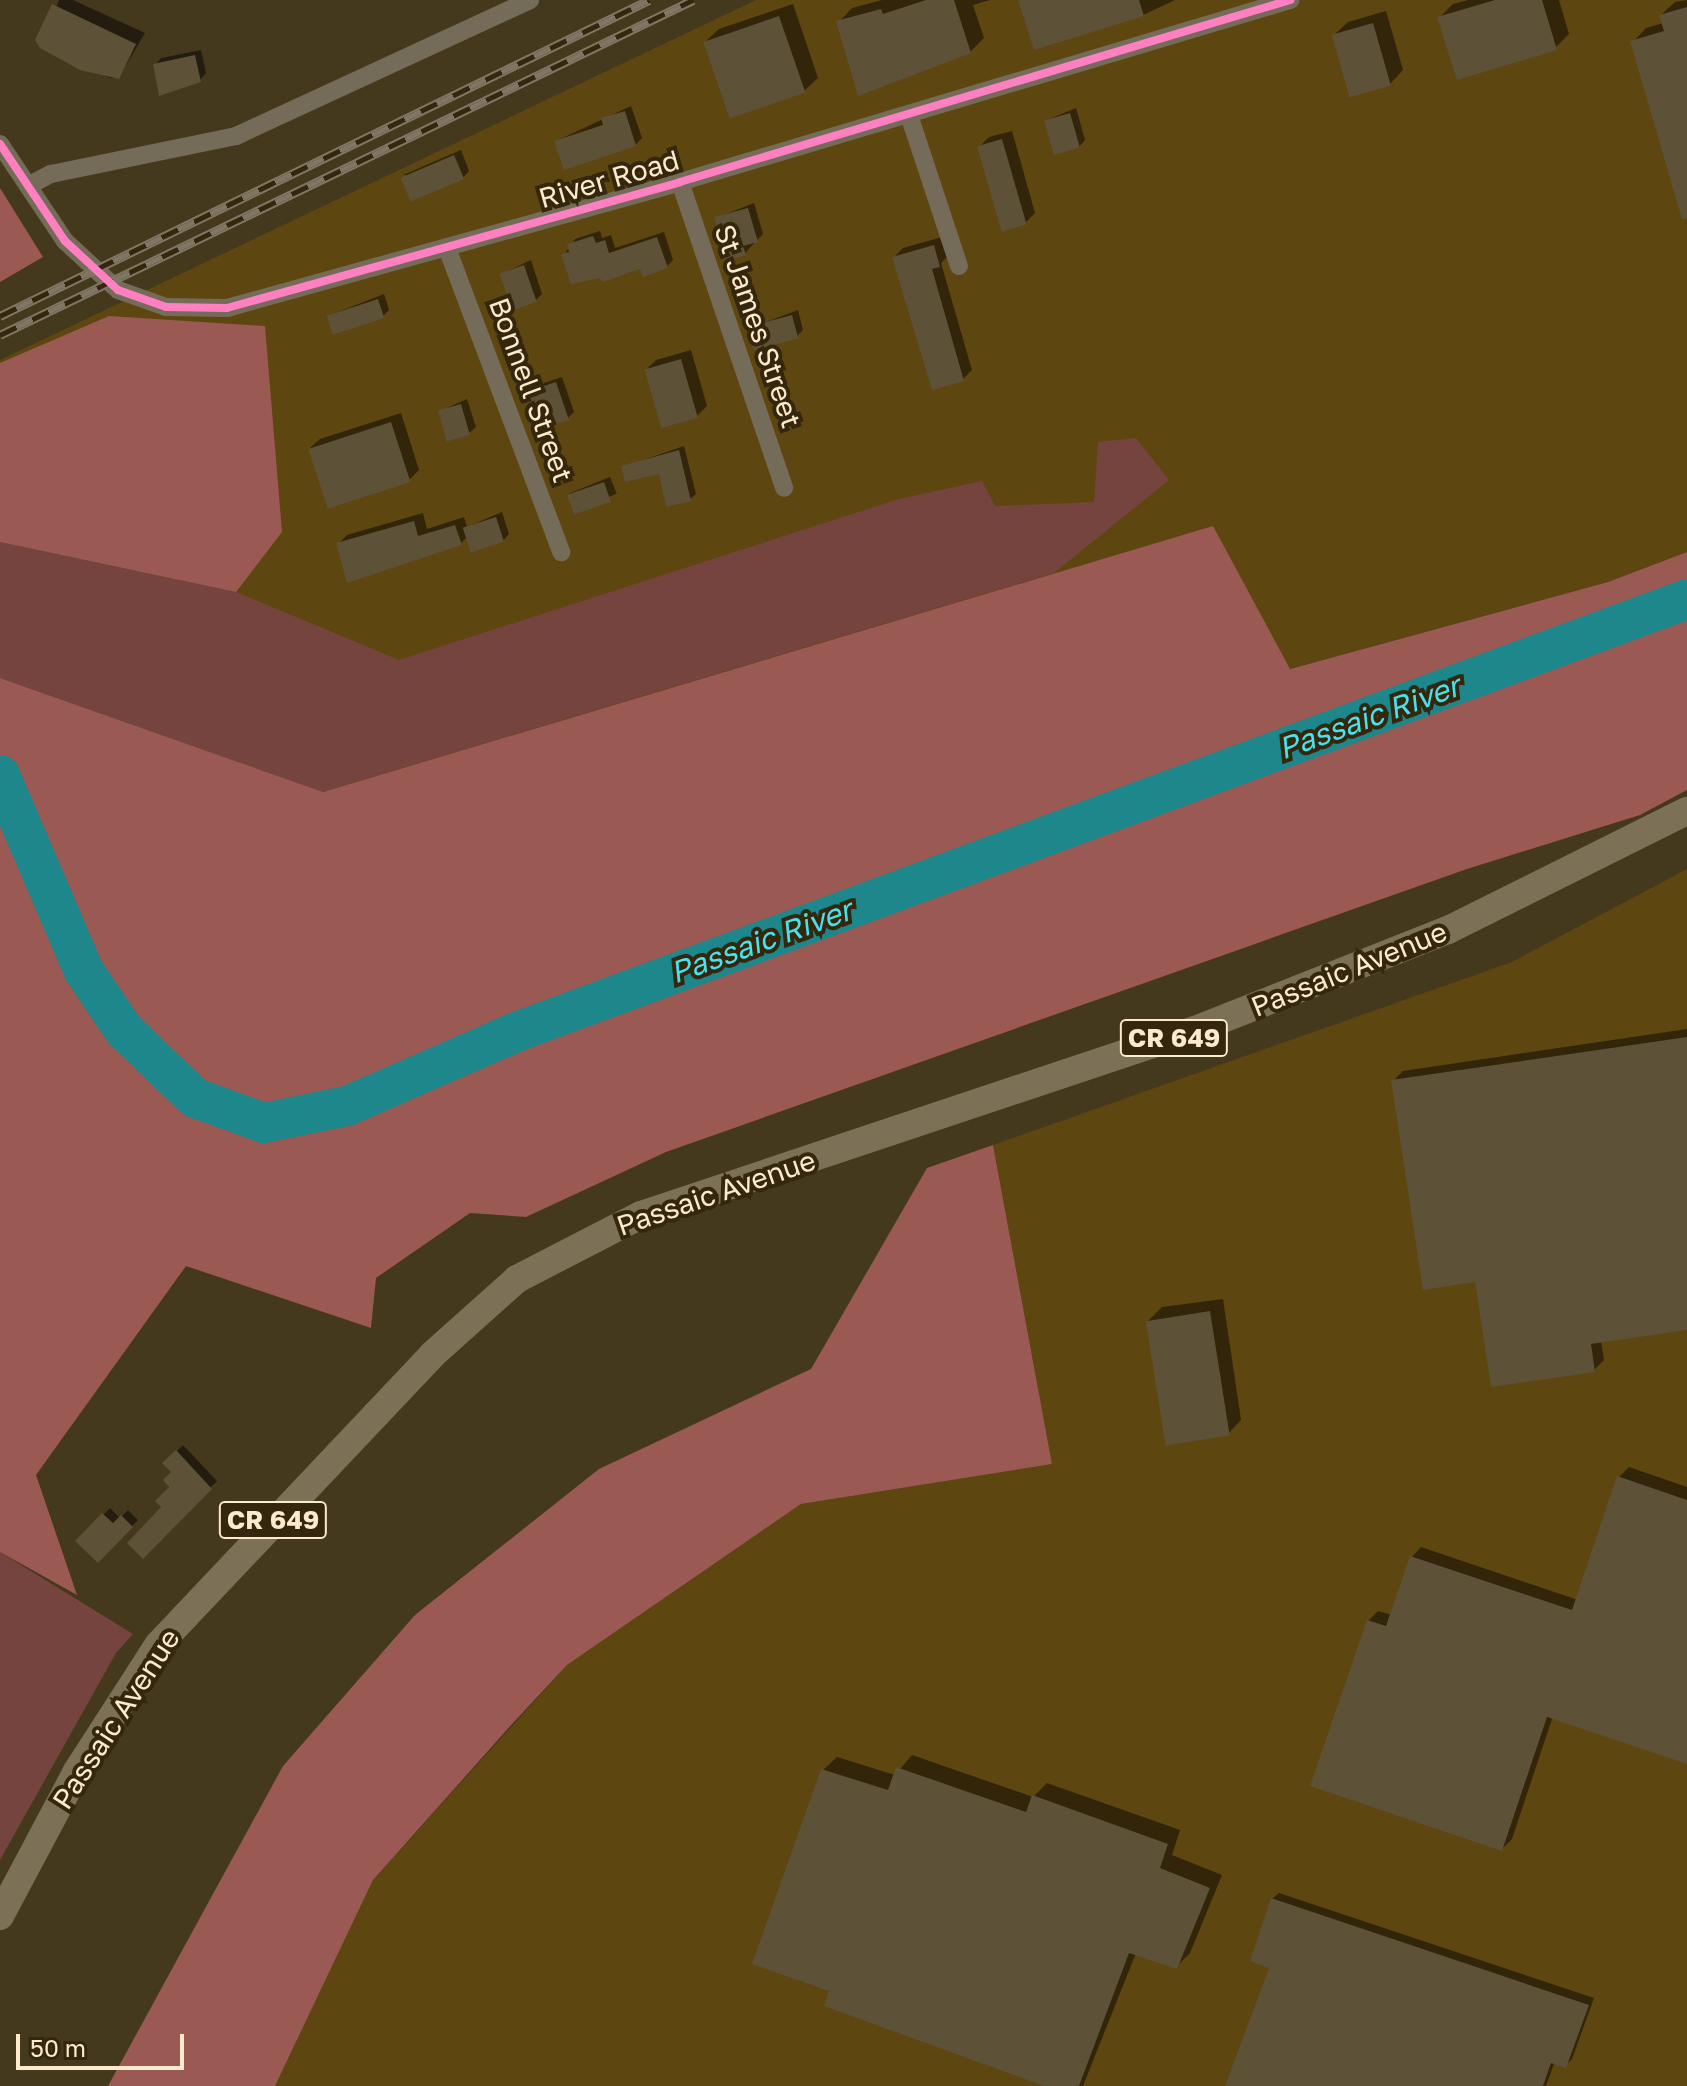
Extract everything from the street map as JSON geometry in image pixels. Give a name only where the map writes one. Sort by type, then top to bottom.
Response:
[{"type":"main road","name":"Passaic Avenue","points":[[0,1916],[77,1771],[159,1644],[432,1355],[527,1273],[641,1215],[1195,1030],[1448,930],[1687,811]]},
{"type":"street","points":[[28,186],[51,174],[236,136],[530,0]]},
{"type":"street","name":"River Road","points":[[0,144],[65,241],[118,290],[166,307],[227,308],[680,182],[1290,0]]},
{"type":"street","points":[[909,115],[959,266]]},
{"type":"street","name":"St James Street","points":[[680,182],[784,488]]},
{"type":"street","name":"Bonnell Street","points":[[447,248],[561,552]]},
{"type":"shaded area","points":[[756,0],[1687,0],[1687,552],[1608,582],[1289,669],[322,792],[0,611],[0,360]]},
{"type":"shaded area","points":[[0,188],[43,257],[0,282]]},
{"type":"shaded area","points":[[109,316],[265,326],[282,532],[236,592],[0,542],[0,363]]},
{"type":"shaded area","points":[[1136,438],[1169,480],[1054,573],[322,792],[0,678],[0,542],[236,592],[399,660],[899,499],[982,481],[995,506],[1094,502],[1098,442]]},
{"type":"shaded area","points":[[1213,526],[1290,669],[1608,582],[1687,552],[1687,790],[1640,815],[1467,869],[666,1152],[526,1217],[470,1213],[376,1278],[371,1328],[186,1266],[36,1475],[77,1595],[0,1552],[0,678],[323,792]]},
{"type":"shaded area","points":[[1687,869],[1687,2086],[275,2086],[373,1880],[567,1665],[801,1504],[1052,1464],[993,1145],[1512,962]]},
{"type":"shaded area","points":[[993,1145],[1052,1464],[801,1504],[567,1665],[513,1723],[373,1880],[275,2086],[108,2086],[283,1766],[415,1615],[599,1469],[811,1369],[927,1168]]},
{"type":"shaded area","points":[[0,1552],[133,1634],[116,1653],[0,1860]]},
{"type":"building","points":[[926,0],[954,0],[971,53],[858,96],[836,21],[881,9],[883,14]]},
{"type":"building","points":[[1018,0],[1139,0],[1144,16],[1034,50]]},
{"type":"building","points":[[1495,0],[1542,0],[1557,50],[1457,80],[1437,17]]},
{"type":"building","points":[[52,4],[136,44],[119,79],[80,70],[40,48],[35,40]]},
{"type":"building","points":[[1687,7],[1687,219],[1682,219],[1630,41],[1664,31],[1659,15]]},
{"type":"building","points":[[779,16],[805,93],[730,119],[703,42]]},
{"type":"building","points":[[1373,23],[1391,85],[1350,97],[1332,35]]},
{"type":"building","points":[[195,55],[201,82],[159,96],[153,64]]},
{"type":"building","points":[[625,111],[636,146],[564,170],[554,141],[603,125],[601,118]]},
{"type":"building","points":[[1070,113],[1080,148],[1054,155],[1044,120]]},
{"type":"building","points":[[1002,139],[1027,225],[1002,232],[977,146]]},
{"type":"building","points":[[454,155],[464,179],[411,202],[401,178]]},
{"type":"building","points":[[748,208],[758,242],[743,246],[746,255],[726,261],[714,217]]},
{"type":"building","points":[[593,236],[596,243],[605,240],[609,253],[657,237],[668,268],[643,277],[640,269],[602,282],[600,278],[571,284],[561,254],[569,252],[567,244]]},
{"type":"building","points":[[934,245],[940,267],[932,269],[964,381],[932,390],[892,257]]},
{"type":"building","points":[[524,265],[537,302],[512,310],[499,273]]},
{"type":"building","points":[[378,299],[384,318],[333,335],[327,316]]},
{"type":"building","points":[[792,315],[798,338],[754,350],[748,327]]},
{"type":"building","points":[[681,359],[698,418],[661,428],[644,369]]},
{"type":"building","points":[[556,382],[569,420],[547,427],[531,398],[537,396],[535,389]]},
{"type":"building","points":[[461,404],[470,435],[447,441],[438,411]]},
{"type":"building","points":[[391,422],[410,482],[328,509],[308,449]]},
{"type":"building","points":[[679,450],[691,501],[666,507],[659,474],[625,482],[621,466]]},
{"type":"building","points":[[604,482],[611,502],[574,515],[567,495]]},
{"type":"building","points":[[496,517],[504,542],[471,553],[463,528]]},
{"type":"building","points":[[414,521],[418,536],[455,525],[462,545],[347,583],[336,543]]},
{"type":"building","points":[[1687,1037],[1687,1330],[1591,1344],[1595,1372],[1491,1387],[1475,1282],[1423,1290],[1391,1080]]},
{"type":"building","points":[[1210,1311],[1230,1435],[1166,1446],[1146,1321]]},
{"type":"building","points":[[176,1450],[212,1489],[143,1559],[127,1543],[161,1507],[155,1501],[169,1487],[163,1480],[171,1472],[162,1463]]},
{"type":"building","points":[[1617,1476],[1687,1500],[1687,1764],[1547,1717],[1502,1851],[1310,1786],[1367,1620],[1386,1626],[1410,1556],[1572,1610]]},
{"type":"building","points":[[102,1513],[113,1523],[121,1515],[133,1527],[98,1563],[75,1541]]},
{"type":"building","points":[[896,1767],[1026,1812],[1032,1795],[1168,1844],[1160,1868],[1210,1888],[1177,1969],[1129,1953],[1079,2086],[1044,2086],[824,2006],[829,1991],[752,1964],[821,1769],[888,1790]]},
{"type":"building","points":[[1271,1898],[1589,2005],[1566,2068],[1551,2063],[1543,2086],[1225,2086],[1269,1968],[1250,1961]]},
{"type":"waterway","name":"Passaic River","points":[[0,775],[84,971],[124,1030],[195,1098],[264,1123],[347,1106],[516,1032],[1687,599]]},
{"type":"railway","points":[[0,316],[649,0]]},
{"type":"railway","points":[[0,335],[693,0]]},
{"type":"cycle path","points":[[0,144],[65,241],[118,290],[166,307],[227,308],[680,182],[1290,0]]}]
